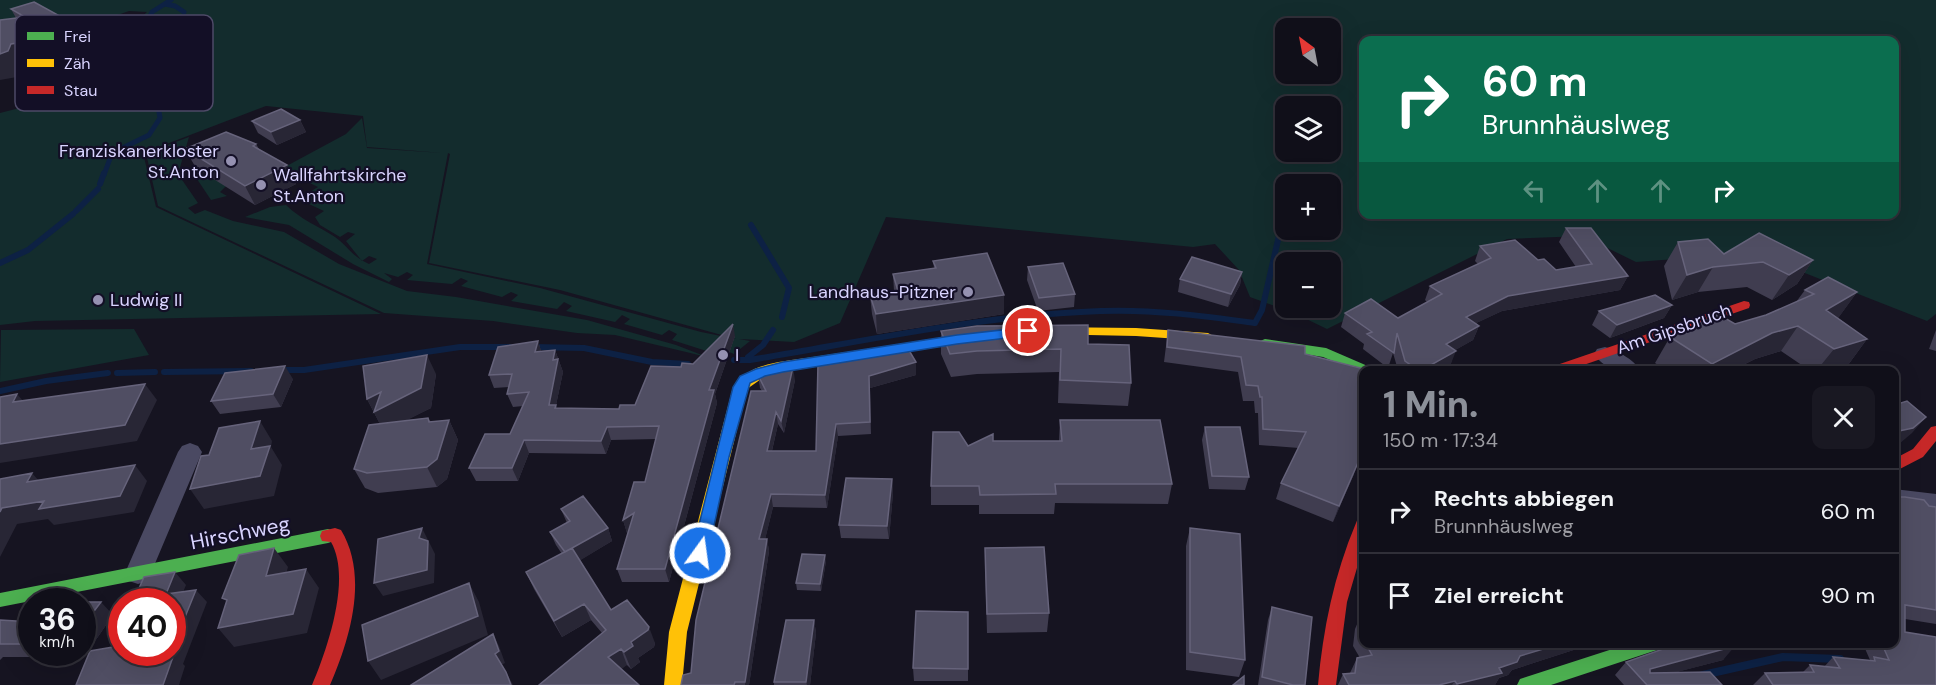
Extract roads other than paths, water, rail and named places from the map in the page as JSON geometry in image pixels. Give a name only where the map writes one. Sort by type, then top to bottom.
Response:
[{"type":"street","name":"Am Gipsbruch","points":[[1568,366],[1744,305]]},
{"type":"street","points":[[1028,331],[1136,332],[1224,339]]},
{"type":"street","points":[[673,685],[678,632],[705,533],[741,375],[997,334]]},
{"type":"street","points":[[1254,342],[1326,353],[1359,367]]},
{"type":"street","name":"Am Gipsbruch","points":[[1605,354],[1623,366]]},
{"type":"street","points":[[1899,463],[1918,453],[1936,431]]},
{"type":"street","points":[[138,573],[190,452]]},
{"type":"street","points":[[1899,499],[1936,504]]},
{"type":"street","points":[[1327,685],[1333,623],[1340,589],[1352,547],[1359,533]]},
{"type":"street","name":"Hirschweg","points":[[0,600],[335,536],[345,554],[345,595],[337,645],[321,685]]},
{"type":"street","points":[[1526,685],[1639,648]]},
{"type":"waterway","points":[[151,15],[171,0]]},
{"type":"waterway","points":[[165,4],[175,6],[184,12]]},
{"type":"waterway","points":[[104,175],[112,153],[149,135],[160,118],[159,111]]},
{"type":"waterway","points":[[100,184],[104,173]]},
{"type":"waterway","points":[[76,211],[98,189]]},
{"type":"waterway","points":[[0,263],[28,250],[73,214]]},
{"type":"waterway","points":[[751,225],[789,288],[782,317]]},
{"type":"waterway","points":[[750,360],[969,323],[1057,313],[1159,312],[1255,323],[1262,310],[1278,240]]},
{"type":"waterway","points":[[750,360],[748,357],[763,345],[773,330]]},
{"type":"waterway","points":[[280,370],[304,370],[460,347],[510,347]]},
{"type":"waterway","points":[[533,347],[584,348],[652,362],[688,364]]},
{"type":"waterway","points":[[734,360],[750,360]]},
{"type":"waterway","points":[[164,372],[251,371]]},
{"type":"waterway","points":[[117,373],[155,372]]},
{"type":"waterway","points":[[0,391],[46,381],[108,373]]},
{"type":"waterway","points":[[1703,675],[1783,657],[1840,659]]},
{"type":"place","name":"Franziskanerkloster St.Anton","points":[[231,161]]},
{"type":"place","name":"Wallfahrtskirche St.Anton","points":[[261,185]]},
{"type":"place","name":"Landhaus-Pitzner","points":[[968,292]]},
{"type":"place","name":"Ludwig II","points":[[98,300]]},
{"type":"place","name":"I","points":[[723,355]]}]
